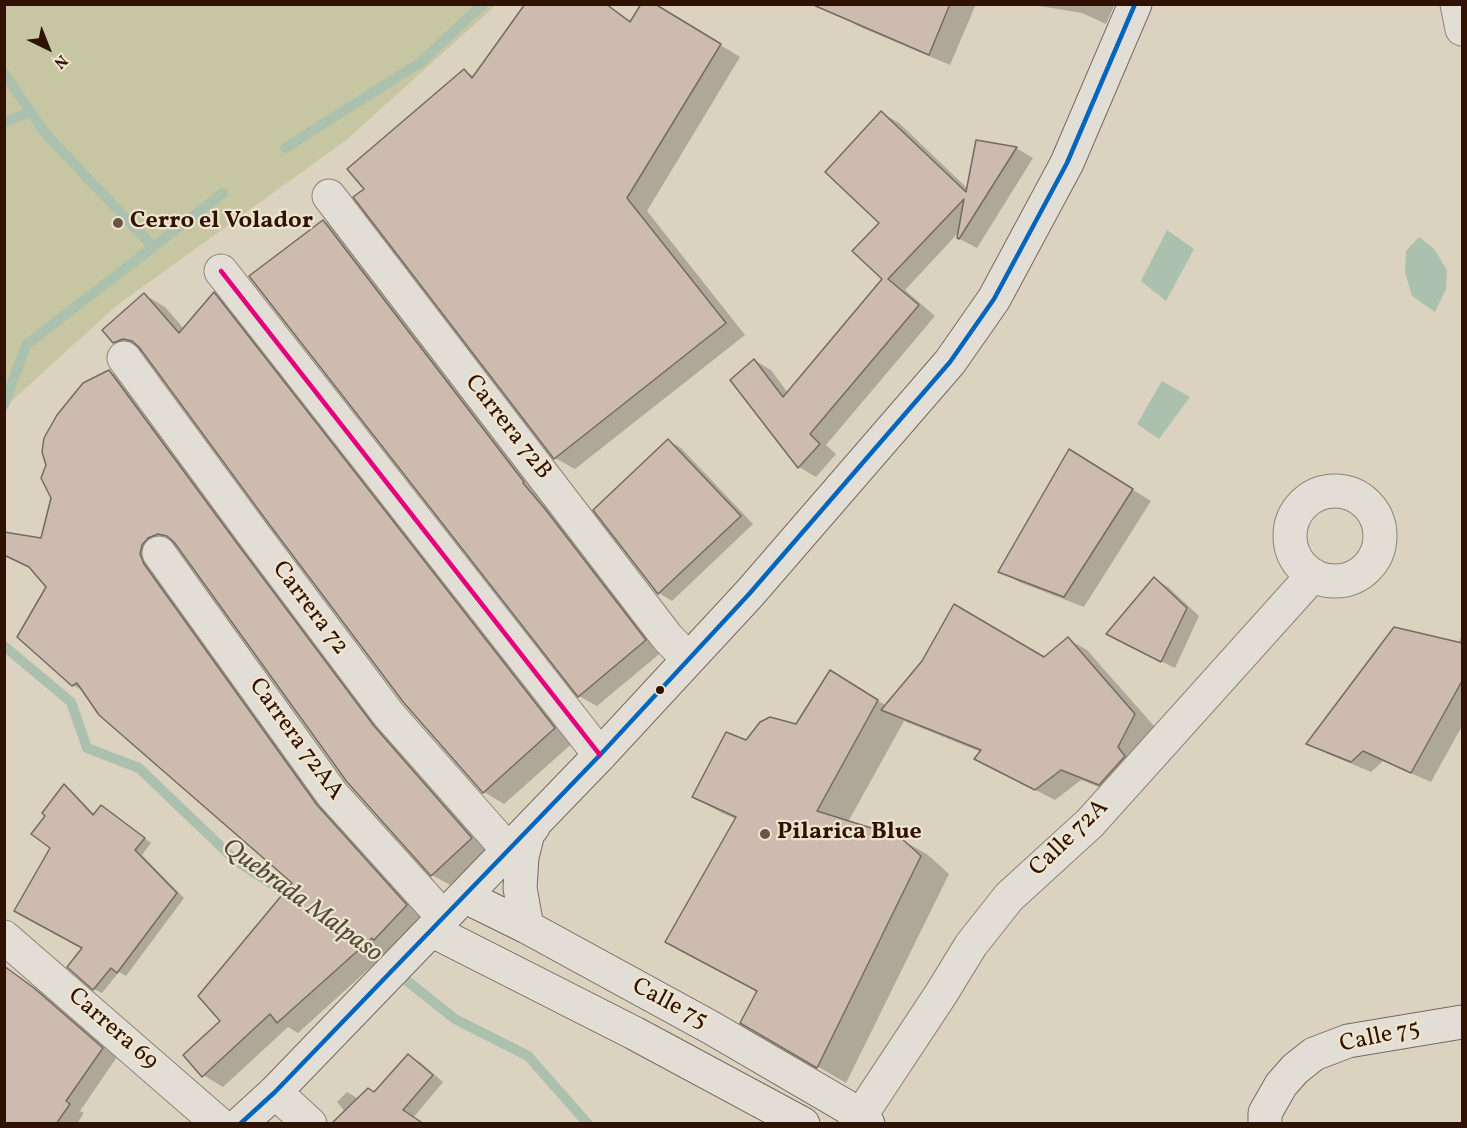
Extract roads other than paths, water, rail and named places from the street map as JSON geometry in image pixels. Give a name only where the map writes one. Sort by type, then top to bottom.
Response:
[{"type":"street","points":[[240,1124],[275,1092],[600,755],[750,593],[950,363],[994,299],[1067,163],[1135,4]]},
{"type":"street","points":[[1457,4],[1462,29]]},
{"type":"street","name":"Carrera 72B","points":[[328,196],[668,637],[688,659]]},
{"type":"street","points":[[221,271],[600,755]]},
{"type":"street","name":"Carrera 72","points":[[124,358],[388,715],[508,850]]},
{"type":"street","name":"Carrera 72AA","points":[[159,553],[332,794],[438,923]]},
{"type":"street","name":"Calle 72A","points":[[861,1121],[971,945],[1009,897],[1090,823],[1313,575]]},
{"type":"street","points":[[527,927],[520,888],[522,857],[528,833],[549,808]]},
{"type":"street","name":"Calle 75","points":[[438,923],[527,927],[710,1027],[861,1121]]},
{"type":"street","name":"Calle 75","points":[[438,923],[634,1034],[803,1124]]},
{"type":"street","name":"Carrera 69","points":[[4,937],[219,1124]]},
{"type":"street","points":[[634,1034],[652,997]]},
{"type":"street","name":"Calle 75","points":[[1265,1124],[1265,1113],[1281,1085],[1294,1069],[1314,1054],[1348,1041],[1462,1022]]},
{"type":"street","points":[[275,1092],[310,1124]]},
{"type":"waterway","points":[[285,148],[421,62],[483,4]]},
{"type":"waterway","points":[[4,73],[45,133],[153,247]]},
{"type":"waterway","points":[[4,122],[31,112]]},
{"type":"waterway","points":[[4,405],[26,345],[223,193]]},
{"type":"waterway","name":"Quebrada Malpaso","points":[[4,646],[71,702],[87,748],[139,768],[235,860],[295,899]]},
{"type":"waterway","name":"Quebrada Malpaso","points":[[353,938],[455,1019],[528,1056],[588,1124]]},
{"type":"place","name":"Cerro el Volador","points":[[118,223]]},
{"type":"place","name":"Pilarica Blue","points":[[765,834]]}]
